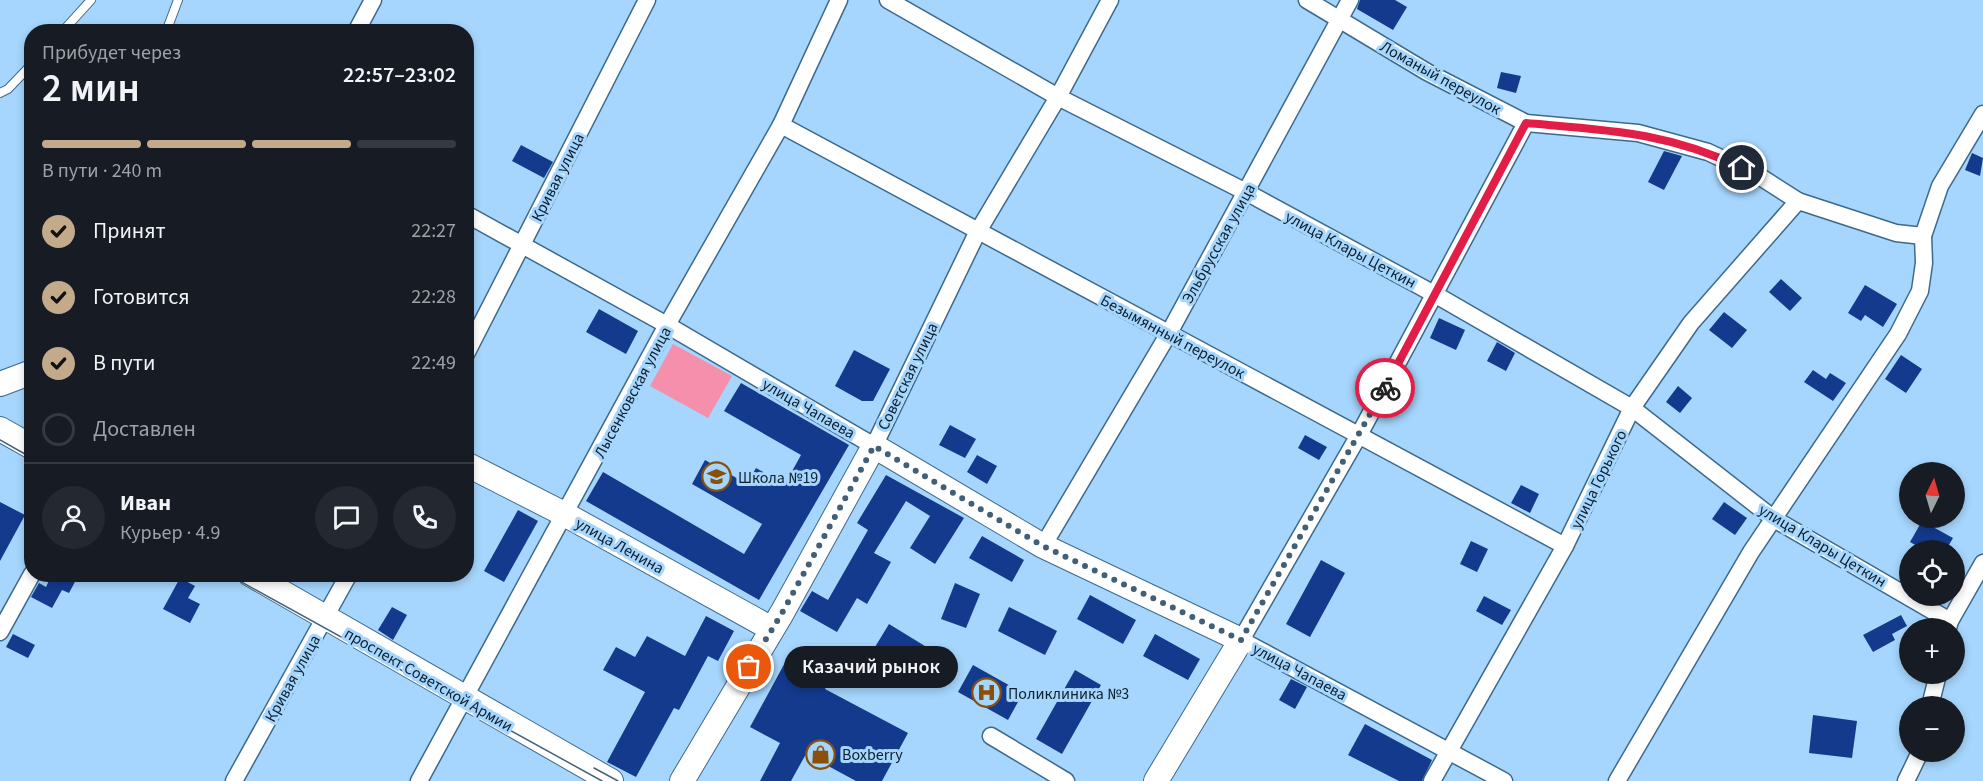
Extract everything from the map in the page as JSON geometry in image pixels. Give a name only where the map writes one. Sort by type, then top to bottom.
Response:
[{"type":"main road","points":[[0,384],[24,375]]},
{"type":"main road","points":[[0,429],[24,442]]},
{"type":"main road","name":"улица Чапаева","points":[[874,446],[1043,546],[1241,640]]},
{"type":"main road","name":"Советская улица","points":[[682,781],[772,629],[874,446]]},
{"type":"main road","name":"улица Ленина","points":[[474,469],[566,515],[772,629]]},
{"type":"main road","name":"проспект Советской Армии","points":[[263,582],[465,700],[611,781]]},
{"type":"main road","points":[[1156,781],[1241,640]]},
{"type":"street","points":[[360,24],[373,0]]},
{"type":"street","name":"Кривая улица","points":[[474,338],[647,0]]},
{"type":"street","name":"Лысенковская улица","points":[[419,781],[566,515],[667,325],[781,125],[839,0]]},
{"type":"street","name":"улица Клары Цеткин","points":[[888,0],[1058,97],[1246,192],[1436,295],[1632,408],[1774,519],[1937,618]]},
{"type":"street","name":"Советская улица","points":[[874,446],[977,233],[1058,97],[1110,0]]},
{"type":"street","name":"Ломаный переулок","points":[[1307,0],[1428,72],[1526,123],[1638,133],[1708,152],[1759,176],[1798,201],[1896,233],[1923,236]]},
{"type":"street","name":"Эльбрусская улица","points":[[1043,546],[1169,333],[1350,0]]},
{"type":"street","points":[[1617,781],[1751,552],[1898,334],[1920,291],[1924,263],[1923,236],[1940,186],[1983,114]]},
{"type":"street","points":[[1241,640],[1359,435],[1436,295],[1526,123]]},
{"type":"street","name":"Безымянный переулок","points":[[781,125],[977,233],[1169,333],[1565,546]]},
{"type":"street","name":"улица Горького","points":[[1432,781],[1565,546],[1632,408],[1691,323],[1798,201]]},
{"type":"street","name":"улица Чапаева","points":[[474,218],[667,325],[874,446]]},
{"type":"street","points":[[1953,618],[1983,563]]},
{"type":"street","points":[[0,632],[27,582]]},
{"type":"street","name":"Кривая улица","points":[[234,781],[345,582]]},
{"type":"street","name":"улица Чапаева","points":[[1241,640],[1450,750],[1504,781]]},
{"type":"street","points":[[991,736],[1066,781]]},
{"type":"street","points":[[1906,781],[1915,762]]},
{"type":"lane","points":[[69,24],[91,0]]},
{"type":"lane","points":[[169,24],[178,0]]},
{"type":"lane","points":[[0,93],[8,89],[24,72]]},
{"type":"shaded area","points":[[673,344],[732,376],[708,418],[650,386]]},
{"type":"building","points":[[1360,0],[1395,0],[1407,7],[1393,30],[1357,9]]},
{"type":"building","points":[[1501,72],[1521,76],[1516,93],[1497,88]]},
{"type":"building","points":[[521,145],[553,162],[544,178],[512,161]]},
{"type":"building","points":[[1664,151],[1682,156],[1664,190],[1648,182]]},
{"type":"building","points":[[1972,153],[1983,158],[1980,176],[1965,170]]},
{"type":"building","points":[[1781,279],[1802,298],[1790,311],[1769,292]]},
{"type":"building","points":[[1865,285],[1897,304],[1883,327],[1865,315],[1861,321],[1848,313]]},
{"type":"building","points":[[599,309],[638,331],[626,354],[586,332]]},
{"type":"building","points":[[1724,312],[1747,330],[1732,348],[1709,330]]},
{"type":"building","points":[[1439,318],[1465,330],[1456,350],[1430,338]]},
{"type":"building","points":[[1497,342],[1515,353],[1506,371],[1487,361]]},
{"type":"building","points":[[854,350],[890,369],[873,401],[862,401],[835,386]]},
{"type":"building","points":[[1901,355],[1922,369],[1906,393],[1885,379]]},
{"type":"building","points":[[1813,370],[1826,379],[1830,373],[1846,383],[1833,401],[1804,382]]},
{"type":"building","points":[[741,383],[849,445],[759,600],[586,501],[603,472],[744,554],[762,524],[692,484],[705,460],[747,484],[756,468],[785,484],[801,455],[724,411]]},
{"type":"building","points":[[1678,386],[1692,398],[1680,413],[1666,402]]},
{"type":"building","points":[[950,425],[976,439],[965,458],[939,445]]},
{"type":"building","points":[[1305,435],[1327,447],[1319,460],[1298,448]]},
{"type":"building","points":[[977,455],[997,466],[987,484],[967,472]]},
{"type":"building","points":[[886,475],[964,518],[935,564],[910,548],[930,516],[906,501],[874,553],[891,562],[867,604],[857,598],[837,632],[800,611],[812,591],[828,600],[868,530],[857,523]]},
{"type":"building","points":[[1521,485],[1539,494],[1530,513],[1511,503]]},
{"type":"building","points":[[0,502],[24,514],[24,517],[0,561]]},
{"type":"building","points":[[1724,502],[1747,518],[1735,535],[1712,519]]},
{"type":"building","points":[[518,510],[538,521],[504,582],[484,571]]},
{"type":"building","points":[[1918,528],[1935,528],[1953,538],[1952,540],[1911,540]]},
{"type":"building","points":[[982,536],[1024,560],[1012,582],[969,558]]},
{"type":"building","points":[[1471,541],[1488,549],[1477,572],[1460,564]]},
{"type":"building","points":[[1321,560],[1345,573],[1310,637],[1286,624]]},
{"type":"building","points":[[48,582],[75,582],[69,593],[62,590],[52,608],[31,597],[39,583],[46,587]]},
{"type":"building","points":[[178,582],[188,582],[195,586],[188,598],[200,604],[190,623],[163,609]]},
{"type":"building","points":[[955,583],[980,594],[966,628],[941,619]]},
{"type":"building","points":[[1090,595],[1136,620],[1123,644],[1077,619]]},
{"type":"building","points":[[1484,596],[1511,610],[1502,625],[1476,611]]},
{"type":"building","points":[[392,607],[407,615],[393,640],[378,630]]},
{"type":"building","points":[[1009,607],[1057,631],[1045,655],[998,631]]},
{"type":"building","points":[[1901,615],[1903,618],[1899,618],[1899,630],[1892,634],[1895,640],[1873,652],[1863,635]]},
{"type":"building","points":[[706,616],[734,631],[718,661],[708,656],[679,710],[674,708],[636,777],[607,762],[645,692],[603,670],[616,647],[635,657],[647,636],[685,656]]},
{"type":"building","points":[[889,624],[951,662],[937,685],[875,647]]},
{"type":"building","points":[[13,634],[35,645],[28,658],[6,647]]},
{"type":"building","points":[[1155,634],[1200,659],[1188,680],[1143,656]]},
{"type":"building","points":[[788,657],[830,679],[825,689],[908,733],[882,781],[856,781],[806,754],[791,781],[760,781],[780,743],[750,727]]},
{"type":"building","points":[[973,665],[1023,693],[1008,720],[958,692]]},
{"type":"building","points":[[1075,670],[1101,685],[1062,754],[1036,739]]},
{"type":"building","points":[[1291,679],[1307,687],[1295,709],[1279,700]]},
{"type":"building","points":[[1813,715],[1857,721],[1852,758],[1809,753]]},
{"type":"building","points":[[1365,724],[1432,760],[1422,781],[1399,781],[1348,755]]},
{"type":"tram line","points":[[0,440],[24,454]]},
{"type":"tram line","points":[[241,582],[602,781]]},
{"type":"tram line","points":[[594,768],[618,781]]},
{"type":"way so far","points":[[749,667],[782,613],[874,446],[1043,546],[1241,640],[1385,388]]},
{"type":"place","name":"Школа №19","points":[[717,477]]},
{"type":"place","name":"Казачий рынок","points":[[749,667]]},
{"type":"place","name":"Поликлиника №3","points":[[987,693]]},
{"type":"place","name":"Boxberry","points":[[821,754]]},
{"type":"route","points":[[1385,388],[1526,123],[1638,133],[1708,152],[1742,168]]}]
